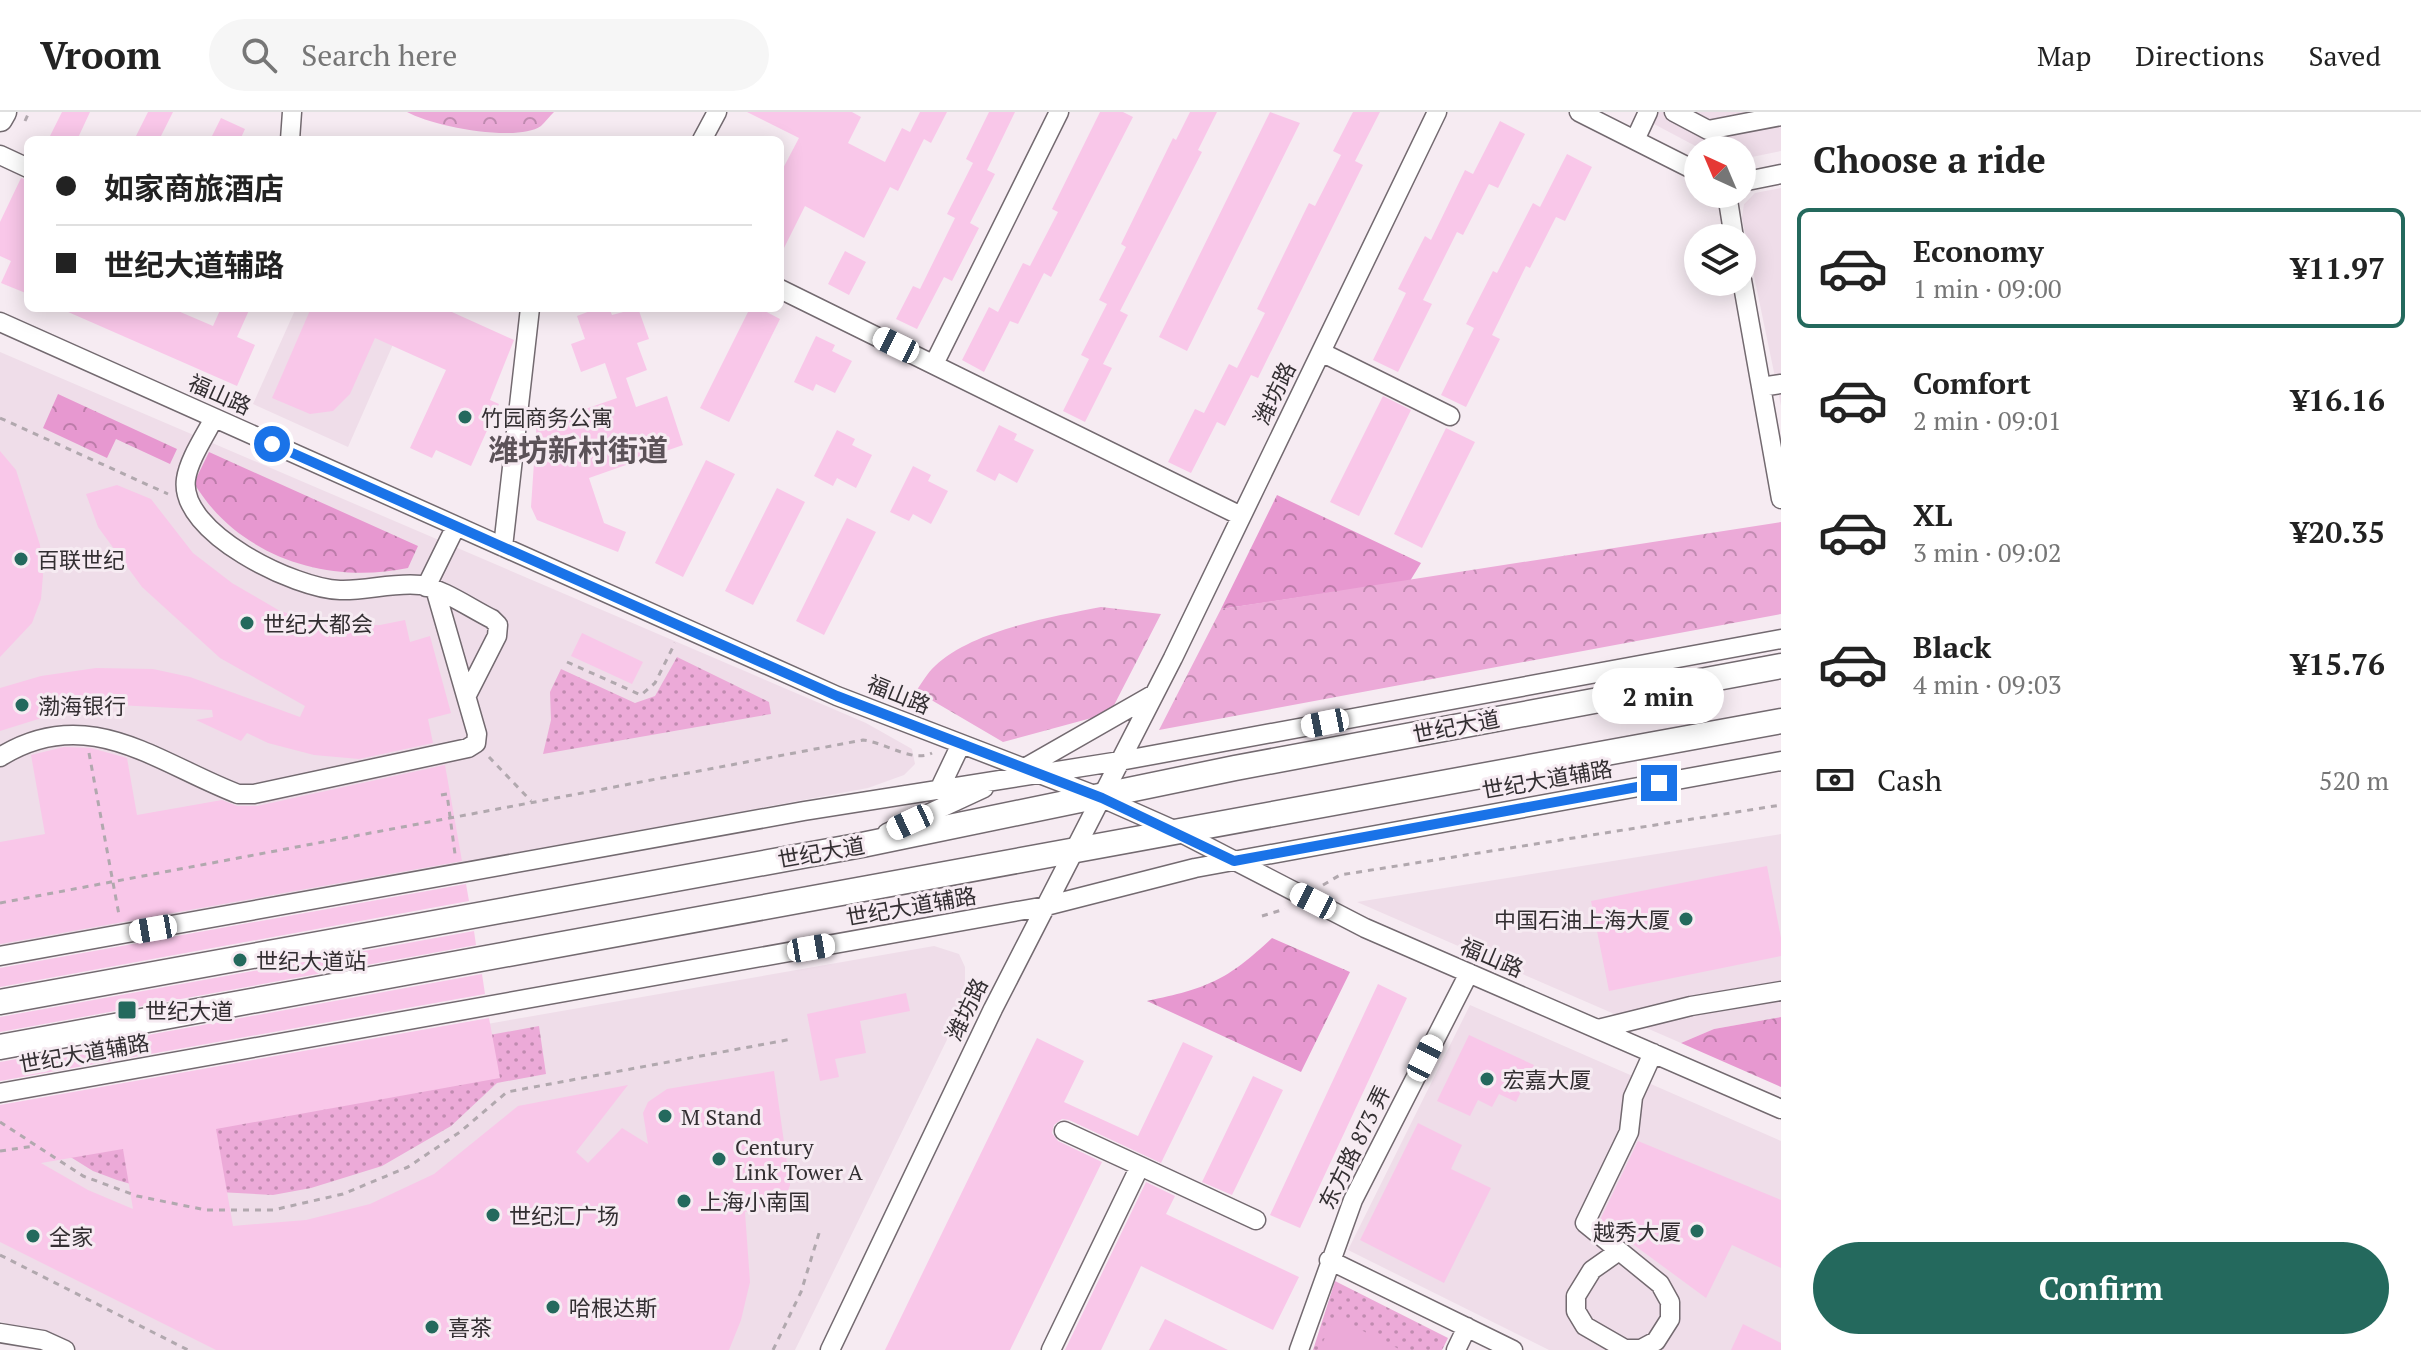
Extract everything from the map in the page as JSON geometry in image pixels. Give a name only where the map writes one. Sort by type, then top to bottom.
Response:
[{"type":"main road","points":[[0,119],[4,112]]},
{"type":"main road","name":"世纪大道","points":[[0,1002],[862,845],[1251,765],[1781,666]]},
{"type":"main road","name":"世纪大道","points":[[0,1047],[1781,721]]},
{"type":"street","points":[[704,136],[717,112]]},
{"type":"street","points":[[934,364],[1059,112]]},
{"type":"street","name":"潍坊路","points":[[830,1350],[1437,112]]},
{"type":"street","points":[[1579,112],[1684,165]]},
{"type":"street","points":[[1635,140],[1648,112]]},
{"type":"street","points":[[1674,112],[1708,130],[1781,116]]},
{"type":"street","points":[[283,136],[291,116]]},
{"type":"street","points":[[290,136],[291,116]]},
{"type":"street","points":[[0,155],[24,166]]},
{"type":"street","points":[[1756,179],[1781,174]]},
{"type":"street","points":[[784,291],[1241,516]]},
{"type":"street","points":[[1745,296],[1781,499]]},
{"type":"street","points":[[503,547],[530,312]]},
{"type":"street","name":"福山路","points":[[0,322],[837,696],[961,744],[1022,773],[1102,798],[1181,833],[1313,901],[1469,973],[1781,1109]]},
{"type":"street","points":[[1321,352],[1450,416]]},
{"type":"street","points":[[1761,387],[1781,384]]},
{"type":"street","points":[[214,418],[189,470],[188,494],[216,532],[234,548],[273,573],[340,591],[431,590],[492,619],[498,625],[497,636],[468,693]]},
{"type":"street","points":[[0,757],[42,739],[85,735],[119,740],[222,788],[246,794],[476,743],[477,734],[468,693],[431,590],[456,526]]},
{"type":"street","points":[[0,956],[1022,773],[1120,761],[1781,639]]},
{"type":"street","points":[[862,845],[1022,773],[1154,694]]},
{"type":"street","points":[[940,788],[961,744]]},
{"type":"street","name":"世纪大道辅路","points":[[0,1093],[1046,906],[1234,861],[1781,761]]},
{"type":"street","name":"东方路 873 弄","points":[[1299,1350],[1353,1200],[1469,973]]},
{"type":"street","points":[[1598,1029],[1691,1006],[1781,991]]},
{"type":"street","points":[[1619,1251],[1592,1270],[1576,1296],[1576,1311],[1585,1326],[1612,1342],[1625,1349],[1641,1349],[1656,1341],[1670,1319],[1670,1302],[1660,1284],[1585,1223],[1629,1132],[1633,1097],[1653,1053]]},
{"type":"street","points":[[1064,1131],[1256,1220]]},
{"type":"street","points":[[1051,1350],[1140,1166]]},
{"type":"street","points":[[1329,1260],[1513,1350]]},
{"type":"street","points":[[1456,1350],[1467,1327]]},
{"type":"street","points":[[0,1333],[43,1340],[65,1350]]},
{"type":"path","points":[[0,418],[171,496],[188,494]]},
{"type":"path","points":[[567,662],[641,695],[655,683],[683,627]]},
{"type":"path","points":[[85,735],[123,934]]},
{"type":"path","points":[[0,903],[863,740],[884,742],[913,757],[921,758],[932,753]]},
{"type":"path","points":[[476,743],[532,802]]},
{"type":"path","points":[[441,795],[447,794],[458,873]]},
{"type":"path","points":[[1262,916],[1313,901],[1323,885],[1340,875],[1781,805]]},
{"type":"path","points":[[0,1122],[83,1176],[137,1196],[206,1210],[273,1210],[343,1194],[408,1167],[460,1132],[507,1092],[792,1039]]},
{"type":"path","points":[[0,1151],[35,1146]]},
{"type":"path","points":[[773,1350],[801,1292],[820,1230]]},
{"type":"path","points":[[0,1255],[188,1350]]},
{"type":"shaded area","points":[[1638,112],[1781,112],[1781,151],[1756,156],[1756,136],[1684,136],[1684,140],[1637,115]]},
{"type":"shaded area","points":[[1781,188],[1781,406],[1756,285],[1756,224],[1743,224],[1742,218],[1743,208],[1756,208],[1756,193]]},
{"type":"shaded area","points":[[294,312],[407,312],[348,447],[253,404]]},
{"type":"shaded area","points":[[0,352],[866,723],[912,749],[915,764],[904,775],[868,788],[0,948]]},
{"type":"shaded area","points":[[1781,834],[1781,1017],[1714,1029],[1681,1043],[1357,902]]},
{"type":"shaded area","points":[[934,946],[959,954],[965,967],[965,1003],[795,1350],[57,1350],[0,1321],[0,1109]]},
{"type":"shaded area","points":[[1470,1005],[1781,1141],[1781,1350],[1549,1350],[1348,1250]]},
{"type":"green space","points":[[407,112],[554,112],[541,126],[529,131],[494,133],[454,127]]},
{"type":"green space","points":[[58,394],[177,449],[170,464],[116,439],[107,458],[43,428]]},
{"type":"green space","points":[[209,452],[418,546],[408,568],[347,572],[317,568],[288,560],[260,547],[235,530],[213,509],[194,483]]},
{"type":"green space","points":[[1277,495],[1421,563],[1410,581],[1221,609]]},
{"type":"green space","points":[[1781,522],[1781,614],[1159,730],[1221,609]]},
{"type":"green space","points":[[1101,607],[1161,614],[1110,713],[1003,742],[916,691],[935,666],[970,643],[1014,627]]},
{"type":"green space","points":[[677,657],[769,702],[771,714],[543,754],[551,720],[550,692],[561,669],[635,703],[655,696]]},
{"type":"green space","points":[[1272,938],[1350,972],[1301,1072],[1147,1001],[1215,981],[1242,964]]},
{"type":"green space","points":[[1781,1017],[1781,1087],[1681,1043],[1714,1029]]},
{"type":"green space","points":[[539,1026],[546,1074],[497,1083],[451,1126],[382,1166],[311,1188],[273,1195],[144,1188],[117,1180],[93,1171],[56,1148],[21,1120]]},
{"type":"green space","points":[[1335,1281],[1448,1338],[1442,1350],[1313,1350]]},
{"type":"green space","points":[[1335,1317],[1401,1350],[1319,1350]]},
{"type":"building","points":[[62,112],[90,112],[79,136],[50,136]]},
{"type":"building","points":[[148,112],[173,112],[161,136],[136,136]]},
{"type":"building","points":[[747,112],[852,112],[861,117],[848,143],[885,162],[902,128],[910,132],[920,112],[947,112],[931,143],[924,139],[898,191],[890,187],[864,238],[805,206],[784,248],[784,166],[799,138]]},
{"type":"building","points":[[989,112],[1015,112],[987,170],[995,174],[970,223],[979,228],[952,281],[944,277],[917,329],[896,319],[913,286],[920,289],[955,218],[947,214],[973,163],[966,159]]},
{"type":"building","points":[[1100,112],[1123,112],[1133,117],[1051,277],[1044,273],[1018,324],[1010,321],[984,372],[962,360],[989,307],[998,312],[1023,263],[1030,266],[1058,212],[1052,209]]},
{"type":"building","points":[[1190,112],[1217,112],[1198,150],[1202,152],[1120,311],[1128,315],[1103,364],[1112,368],[1085,422],[1063,411],[1089,359],[1081,355],[1107,304],[1099,300],[1126,247],[1121,244],[1173,138],[1176,140]]},
{"type":"building","points":[[1270,112],[1300,123],[1187,351],[1159,337]]},
{"type":"building","points":[[1353,112],[1380,112],[1355,161],[1363,165],[1258,378],[1251,375],[1225,426],[1217,422],[1191,473],[1168,462],[1195,409],[1204,413],[1229,364],[1237,368],[1265,313],[1257,309],[1309,203],[1315,206],[1341,155],[1333,151]]},
{"type":"building","points":[[221,118],[245,129],[242,136],[212,136]]},
{"type":"building","points":[[1500,121],[1525,134],[1498,188],[1489,184],[1463,235],[1457,232],[1423,300],[1432,304],[1398,372],[1373,360],[1406,293],[1398,289],[1425,236],[1431,240],[1465,170],[1473,174]]},
{"type":"building","points":[[1567,154],[1592,167],[1565,221],[1556,217],[1530,268],[1526,266],[1492,335],[1500,339],[1466,407],[1441,395],[1474,328],[1466,324],[1493,271],[1497,273],[1533,203],[1540,207]]},
{"type":"building","points":[[21,178],[24,179],[24,292],[1,283],[11,261],[0,256],[0,222]]},
{"type":"building","points":[[845,251],[866,262],[849,295],[828,284]]},
{"type":"building","points":[[68,312],[180,312],[213,326],[219,312],[248,312],[237,337],[255,345],[237,386]]},
{"type":"building","points":[[309,312],[452,312],[514,340],[490,400],[499,404],[471,466],[436,450],[432,458],[410,448],[446,370],[375,338],[350,394],[333,411],[310,414],[272,398]]},
{"type":"building","points":[[588,312],[611,312],[612,315],[639,312],[649,339],[637,343],[647,370],[626,378],[636,407],[667,396],[683,445],[589,478],[604,523],[626,532],[618,552],[537,520],[531,507],[537,418],[568,415],[617,398],[605,363],[581,372],[571,344],[585,339],[577,316]]},
{"type":"building","points":[[748,312],[767,312],[780,319],[729,422],[700,408]]},
{"type":"building","points":[[816,336],[835,345],[832,351],[852,361],[835,393],[816,384],[813,391],[794,382]]},
{"type":"building","points":[[1383,396],[1411,410],[1359,516],[1330,502]]},
{"type":"building","points":[[999,425],[1017,434],[1014,440],[1034,450],[1017,483],[999,473],[995,481],[976,471]]},
{"type":"building","points":[[1446,428],[1475,442],[1422,548],[1394,534]]},
{"type":"building","points":[[837,430],[855,439],[852,445],[872,455],[856,488],[837,478],[833,486],[814,476]]},
{"type":"building","name":"百联世纪","points":[[0,451],[16,470],[40,545],[43,575],[41,599],[32,623],[0,657]]},
{"type":"building","points":[[706,460],[735,474],[683,577],[655,563]]},
{"type":"building","points":[[913,466],[931,475],[928,481],[948,491],[931,524],[913,514],[909,521],[890,512]]},
{"type":"building","name":"世纪大都会","points":[[117,485],[151,499],[193,553],[232,583],[280,611],[328,625],[380,625],[405,620],[410,642],[430,636],[451,713],[428,719],[433,743],[359,759],[314,755],[268,743],[247,733],[241,741],[196,720],[213,717],[212,710],[118,705],[64,711],[0,731],[0,688],[41,676],[96,668],[153,669],[190,677],[300,717],[305,706],[220,658],[142,587],[98,527],[86,494]]},
{"type":"building","points":[[777,488],[805,502],[753,605],[725,591]]},
{"type":"building","points":[[847,518],[876,532],[824,635],[796,621]]},
{"type":"building","points":[[582,633],[643,662],[632,684],[571,656]]},
{"type":"building","points":[[64,747],[91,748],[127,758],[137,815],[222,800],[237,806],[257,806],[445,765],[462,861],[0,944],[0,842],[45,834],[31,755]]},
{"type":"building","name":"中国石油上海大厦","points":[[1767,866],[1781,938],[1781,956],[1609,991],[1591,901]]},
{"type":"building","points":[[466,884],[469,901],[0,987],[0,968]]},
{"type":"building","points":[[474,931],[476,945],[0,1032],[0,1017]]},
{"type":"building","points":[[482,974],[485,994],[0,1081],[0,1062]]},
{"type":"building","points":[[1378,984],[1407,998],[1300,1228],[1270,1215]]},
{"type":"building","points":[[906,993],[910,1011],[860,1021],[866,1053],[835,1059],[839,1077],[820,1081],[807,1014]]},
{"type":"building","name":"世纪汇广场","points":[[489,1018],[500,1078],[216,1129],[233,1226],[306,1220],[370,1204],[434,1174],[518,1106],[628,1085],[576,1152],[588,1163],[622,1128],[648,1144],[643,1113],[648,1102],[667,1089],[774,1071],[790,1185],[786,1196],[778,1203],[745,1212],[750,1282],[741,1320],[729,1350],[216,1350],[0,1242],[0,1105]],"holes":[[[123,1149],[133,1209],[88,1190],[41,1163]]]},
{"type":"building","name":"宏嘉大厦","points":[[1469,1035],[1534,1065],[1516,1102],[1499,1094],[1492,1107],[1478,1100],[1470,1116],[1437,1101]]},
{"type":"building","points":[[1037,1038],[1084,1061],[1064,1102],[1138,1136],[1183,1042],[1213,1056],[1161,1163],[1069,1120],[1062,1119],[1054,1125],[1052,1133],[1058,1141],[1102,1162],[1010,1350],[885,1350]]},
{"type":"building","points":[[1253,1076],[1283,1090],[1232,1195],[1202,1182]]},
{"type":"building","points":[[1418,1123],[1462,1145],[1451,1169],[1491,1188],[1444,1283],[1360,1240]]},
{"type":"building","name":"越秀大厦","points":[[1638,1141],[1781,1200],[1781,1268],[1732,1245],[1706,1298],[1600,1220]]},
{"type":"building","points":[[1146,1182],[1175,1196],[1166,1214],[1299,1277],[1273,1330],[1141,1266],[1101,1350],[1065,1350]]},
{"type":"building","points":[[1165,1319],[1228,1350],[1149,1350]]},
{"type":"building","points":[[1743,1324],[1781,1343],[1781,1350],[1731,1350]]},
{"type":"place","name":"竹园商务公寓","points":[[465,417]]},
{"type":"place","name":"百联世纪","points":[[21,559]]},
{"type":"place","name":"世纪大都会","points":[[247,623]]},
{"type":"place","name":"渤海银行","points":[[22,705]]},
{"type":"place","name":"中国石油上海大厦","points":[[1686,919]]},
{"type":"place","name":"世纪大道站","points":[[240,960]]},
{"type":"place","name":"世纪大道","points":[[127,1010]]},
{"type":"place","name":"宏嘉大厦","points":[[1487,1079]]},
{"type":"place","name":"M Stand","points":[[665,1116]]},
{"type":"place","name":"Century Link Tower A","points":[[719,1159]]},
{"type":"place","name":"上海小南国","points":[[684,1201]]},
{"type":"place","name":"世纪汇广场","points":[[493,1215]]},
{"type":"place","name":"越秀大厦","points":[[1697,1231]]},
{"type":"place","name":"全家","points":[[33,1236]]},
{"type":"place","name":"哈根达斯","points":[[553,1307]]},
{"type":"place","name":"喜茶","points":[[432,1327]]},
{"type":"district","name":"潍坊新村街道","points":[[578,450]]},
{"type":"route","points":[[272,444],[837,696],[1102,798],[1181,833],[1234,861],[1659,783]]}]
